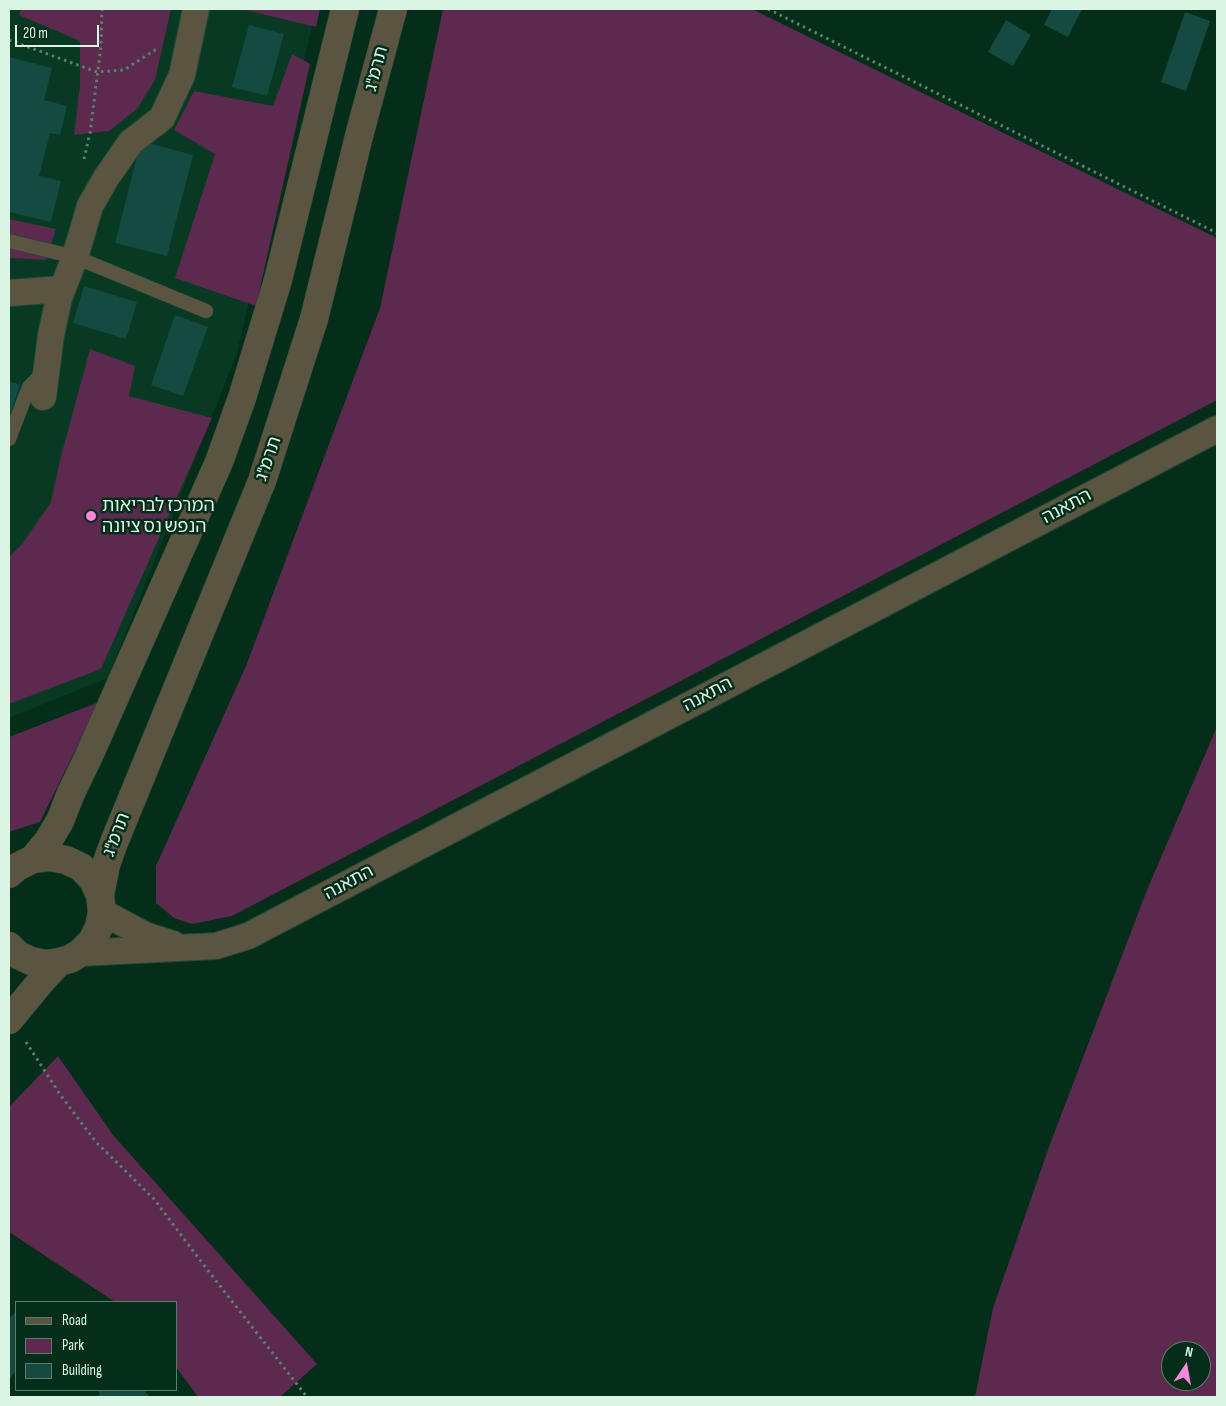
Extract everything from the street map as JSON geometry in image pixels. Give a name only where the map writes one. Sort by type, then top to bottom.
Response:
[{"type":"street","points":[[43,397],[51,335],[59,298],[75,257],[90,206],[106,178],[131,142],[162,118],[182,75],[196,9]]},
{"type":"street","points":[[17,866],[48,840],[60,822],[71,793],[219,462],[242,398],[278,280],[345,9]]},
{"type":"street","name":"תרמ\"ג","points":[[70,958],[92,941],[99,927],[106,865],[113,844],[265,472],[314,319],[359,136],[393,9]]},
{"type":"street","points":[[9,293],[62,289]]},
{"type":"street","name":"התאנה","points":[[70,958],[216,946],[248,936],[1217,429]]},
{"type":"street","points":[[17,866],[49,856],[66,860],[81,867],[93,880],[101,903]]},
{"type":"street","name":"התאנה","points":[[101,903],[148,936],[170,944],[194,948]]},
{"type":"street","points":[[9,946],[18,955],[31,961],[45,964],[70,958]]},
{"type":"street","points":[[9,1020],[43,979],[70,958]]},
{"type":"lane","points":[[9,241],[75,257],[206,311]]},
{"type":"lane","points":[[9,439],[29,387],[47,368]]},
{"type":"path","points":[[84,160],[90,133],[101,46],[102,9]]},
{"type":"path","points":[[768,9],[1217,233]]},
{"type":"path","points":[[9,40],[97,72],[124,70],[155,50],[188,47]]},
{"type":"path","points":[[9,1020],[61,1096],[96,1142],[154,1199],[307,1397]]},
{"type":"shaded area","name":"המרכז לבריאות הנפש נס ציונה","points":[[9,9],[316,9],[237,353],[108,678],[9,718]]},
{"type":"green space","points":[[21,9],[171,9],[155,80],[137,109],[109,131],[74,135],[80,85],[80,41],[19,15]]},
{"type":"green space","points":[[241,9],[320,9],[316,27]]},
{"type":"green space","points":[[443,9],[752,9],[1217,238],[1217,400],[232,916],[192,924],[174,918],[156,903],[156,866],[246,666],[380,308]]},
{"type":"green space","points":[[292,54],[310,64],[256,306],[175,278],[215,154],[174,130],[194,91],[273,106]]},
{"type":"green space","points":[[9,219],[56,229],[46,260],[9,258]]},
{"type":"green space","points":[[90,349],[135,366],[129,396],[212,418],[101,669],[9,704],[9,557],[22,544],[51,502],[60,460]]},
{"type":"green space","points":[[99,702],[40,822],[9,832],[9,737]]},
{"type":"green space","points":[[1217,729],[1217,1397],[975,1397],[993,1308],[1050,1144],[1147,890]]},
{"type":"green space","points":[[58,1056],[113,1135],[317,1364],[280,1397],[198,1397],[178,1370],[178,1301],[113,1301],[9,1232],[9,1107]]},
{"type":"building","points":[[1052,9],[1082,9],[1068,37],[1044,25]]},
{"type":"building","points":[[1185,12],[1210,21],[1186,91],[1161,82]]},
{"type":"building","points":[[1006,20],[1031,35],[1013,66],[988,52]]},
{"type":"building","points":[[249,25],[284,34],[267,96],[232,87]]},
{"type":"building","points":[[9,57],[52,68],[44,100],[67,106],[60,135],[50,133],[39,176],[61,181],[51,222],[9,212]]},
{"type":"building","points":[[141,141],[193,155],[167,256],[115,243]]},
{"type":"building","points":[[84,286],[137,302],[126,339],[73,323]]},
{"type":"building","points":[[175,315],[208,327],[183,396],[151,385]]},
{"type":"building","points":[[9,381],[20,385],[9,418]]},
{"type":"building","points":[[15,1312],[15,1372],[9,1379],[9,1319]]},
{"type":"building","points":[[98,1391],[145,1391],[150,1397],[96,1397],[100,1394]]},
{"type":"place","name":"המרכז לבריאות הנפש נס ציונה","points":[[91,516]]}]
